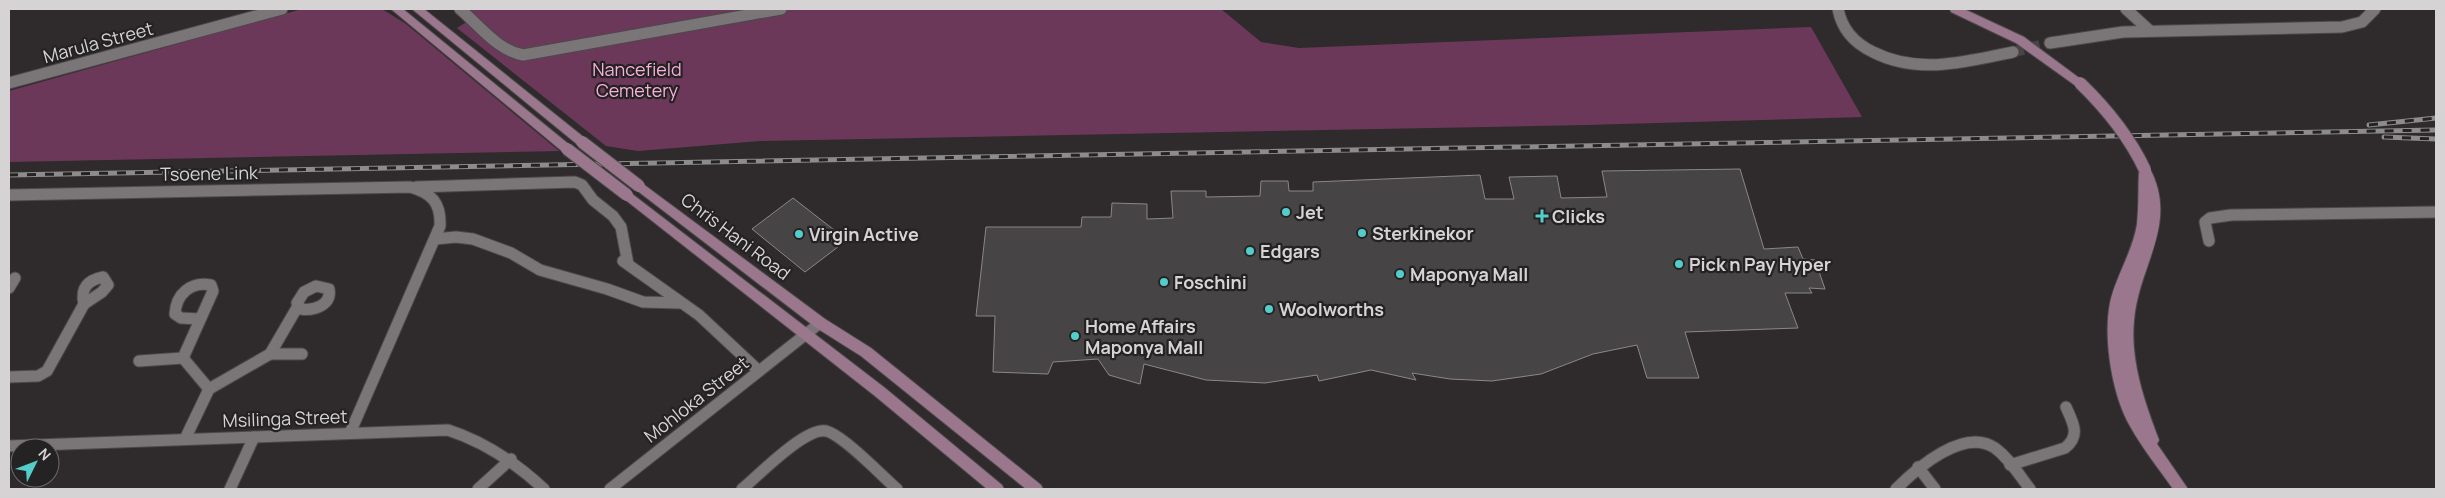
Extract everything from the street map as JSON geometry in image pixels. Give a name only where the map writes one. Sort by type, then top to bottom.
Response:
[{"type":"main road","name":"Chris Hani Road","points":[[396,9],[566,149],[805,336],[880,392],[997,489]]},
{"type":"main road","name":"Chris Hani Road","points":[[417,9],[639,186],[820,323],[866,352],[1036,489]]},
{"type":"main road","points":[[1954,9],[2020,40],[2080,82],[2114,118],[2136,152],[2147,180],[2145,212],[2131,266],[2117,301],[2113,335],[2127,405],[2134,423],[2181,489]]},
{"type":"street","name":"Marula Street","points":[[9,83],[282,9]]},
{"type":"street","points":[[460,9],[500,46],[514,55],[523,55],[780,9]]},
{"type":"street","points":[[1838,9],[1840,21],[1850,38],[1875,54],[1901,64],[1938,66],[2014,52]]},
{"type":"street","points":[[2126,9],[2149,30]]},
{"type":"street","points":[[2050,43],[2100,34],[2149,30],[2332,28],[2362,22],[2376,9]]},
{"type":"street","name":"Tsoene Link","points":[[9,195],[575,182],[582,185],[593,200],[613,216],[621,227],[625,262],[679,303]]},
{"type":"street","name":"Tsoene Link","points":[[410,187],[422,190],[435,199],[441,213],[440,226],[435,239]]},
{"type":"street","points":[[2209,240],[2205,222],[2210,218],[2223,216],[2436,212]]},
{"type":"street","points":[[350,433],[435,239],[456,237],[473,239],[511,253],[540,270],[607,289],[643,302],[679,303],[719,332],[759,372]]},
{"type":"street","points":[[9,377],[38,376],[47,371],[84,304]]},
{"type":"street","points":[[184,440],[209,390],[270,354],[298,306]]},
{"type":"street","points":[[183,358],[200,319]]},
{"type":"street","name":"Mohloka Street","points":[[610,489],[820,323]]},
{"type":"street","points":[[270,354],[302,354]]},
{"type":"street","points":[[183,358],[209,390]]},
{"type":"street","points":[[139,361],[183,358]]},
{"type":"street","points":[[2010,465],[2065,448],[2073,443],[2076,435],[2066,407]]},
{"type":"street","name":"Msilinga Street","points":[[9,446],[448,430],[473,438],[511,459],[544,489]]},
{"type":"street","points":[[742,489],[807,436],[816,432],[826,431],[897,489]]},
{"type":"street","points":[[230,489],[254,437]]},
{"type":"street","points":[[1896,489],[1918,467],[1942,454],[1973,442],[1988,444],[1997,450],[2030,489]]},
{"type":"street","points":[[478,489],[511,459]]},
{"type":"street","points":[[1918,467],[1935,489]]},
{"type":"green space","points":[[302,9],[382,9],[406,24],[559,151],[9,162],[9,91]]},
{"type":"green space","name":"Nancefield Cemetery","points":[[453,9],[1221,9],[1261,42],[1299,48],[1811,27],[1862,117],[1586,125],[760,141],[638,151],[606,146],[457,28],[468,21]]},
{"type":"building","name":"Maponya Mall","points":[[1740,169],[1764,249],[1798,247],[1803,259],[1815,260],[1825,289],[1809,288],[1812,293],[1785,293],[1798,328],[1685,332],[1699,378],[1647,378],[1637,345],[1593,354],[1541,374],[1492,381],[1450,379],[1412,373],[1416,380],[1371,370],[1319,381],[1317,375],[1265,383],[1206,380],[1144,364],[1140,384],[1109,375],[1098,359],[1053,362],[1048,374],[993,372],[995,316],[976,316],[986,227],[1081,227],[1082,217],[1111,217],[1112,203],[1147,204],[1147,219],[1173,218],[1171,191],[1206,191],[1206,197],[1260,196],[1261,181],[1288,181],[1289,191],[1313,191],[1313,182],[1480,175],[1485,199],[1514,199],[1509,177],[1557,176],[1561,198],[1607,197],[1602,171]]},
{"type":"building","name":"Virgin Active","points":[[793,198],[847,240],[805,272],[752,229]]},
{"type":"tunnel","points":[[2013,52],[2050,43]]},
{"type":"railway","points":[[2369,125],[2436,118]]},
{"type":"railway","points":[[9,175],[2436,130]]},
{"type":"railway","points":[[2384,137],[2436,139]]},
{"type":"place","name":"Jet","points":[[1286,212]]},
{"type":"place","name":"Clicks","points":[[1542,216]]},
{"type":"place","name":"Sterkinekor","points":[[1362,233]]},
{"type":"place","name":"Virgin Active","points":[[799,234]]},
{"type":"place","name":"Edgars","points":[[1250,251]]},
{"type":"place","name":"Pick n Pay Hyper","points":[[1679,264]]},
{"type":"place","name":"Maponya Mall","points":[[1400,274]]},
{"type":"place","name":"Foschini","points":[[1164,282]]},
{"type":"place","name":"Woolworths","points":[[1269,309]]},
{"type":"place","name":"Home Affairs Maponya Mall","points":[[1075,336]]}]
